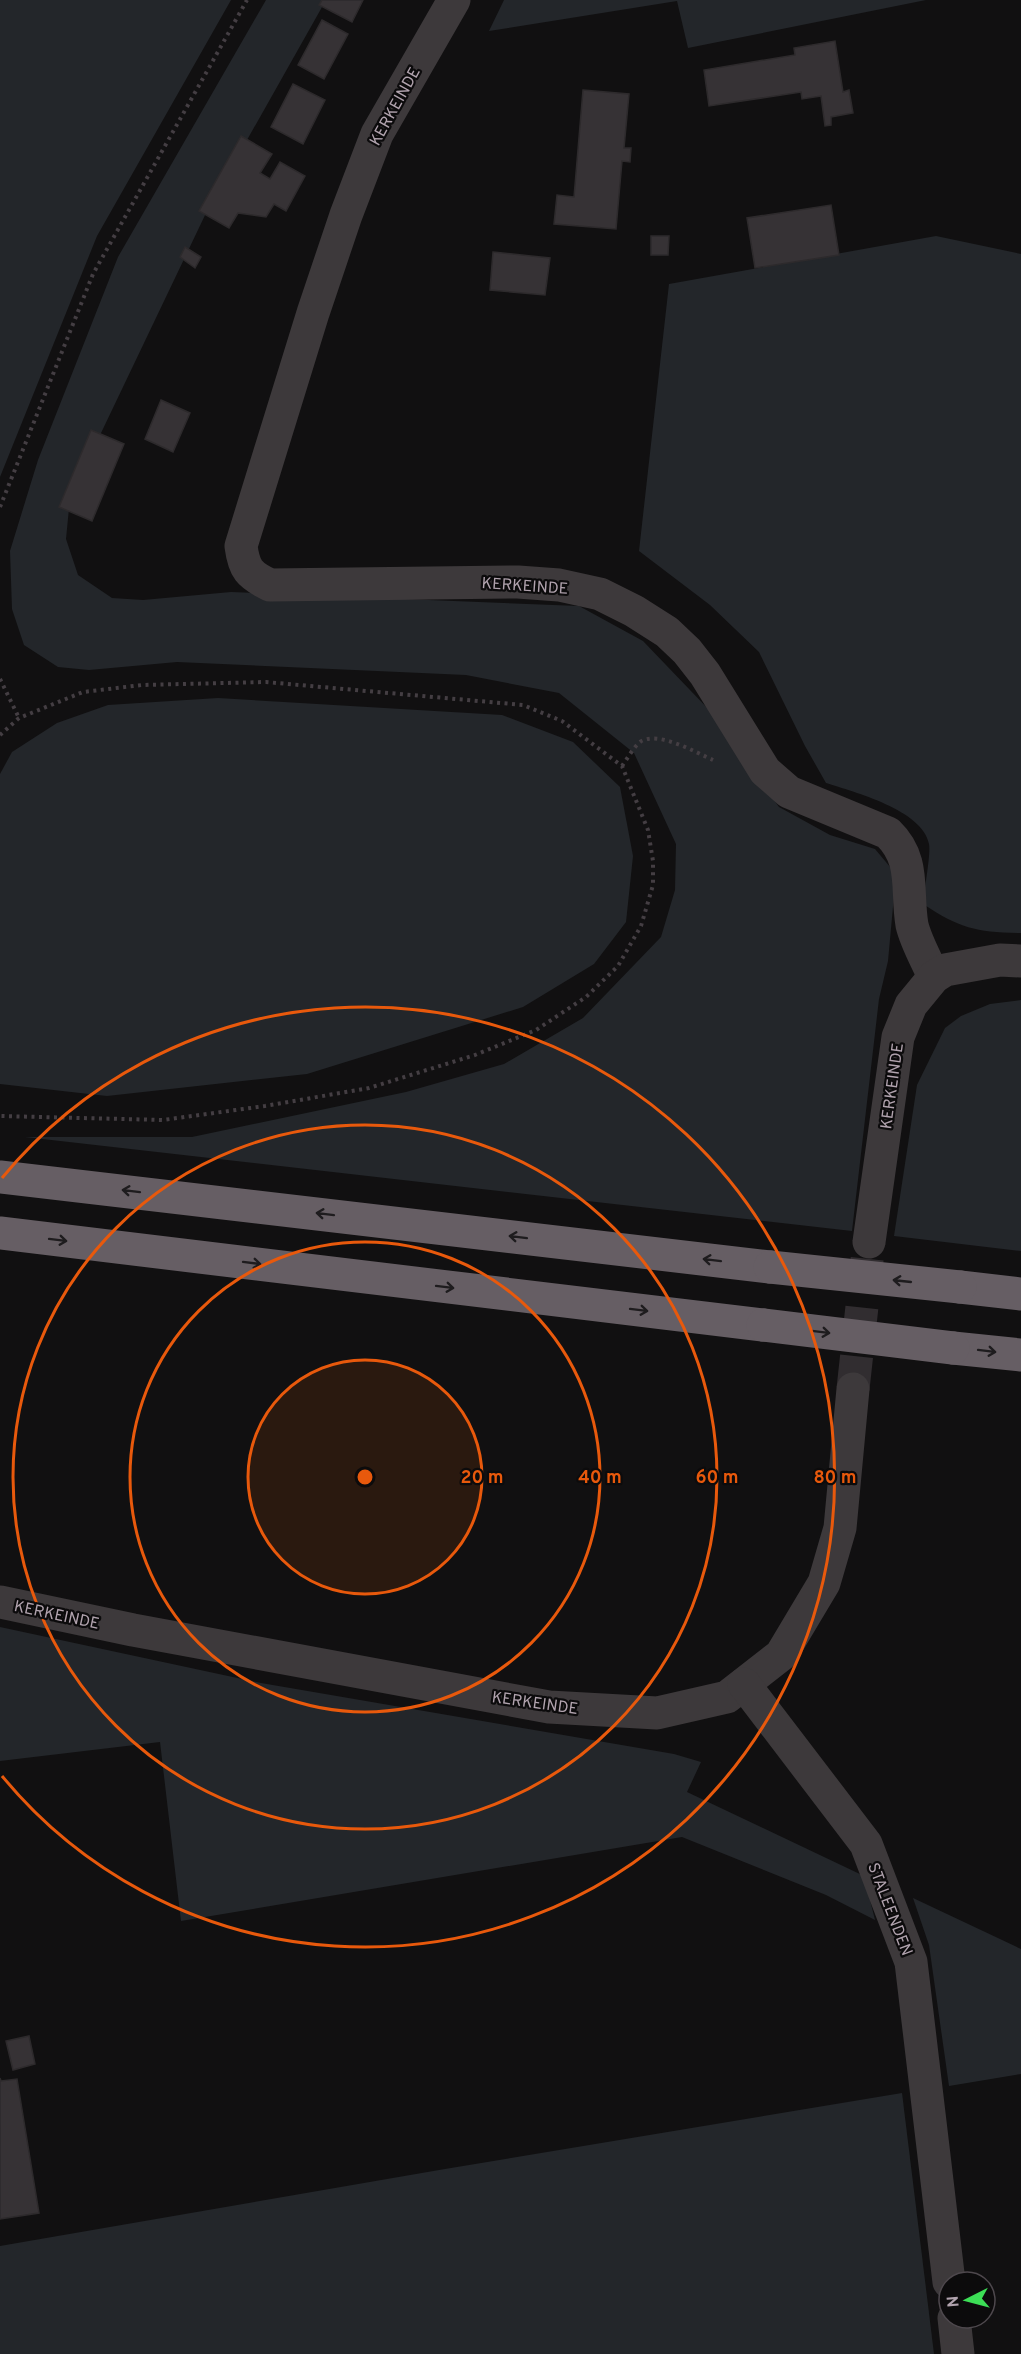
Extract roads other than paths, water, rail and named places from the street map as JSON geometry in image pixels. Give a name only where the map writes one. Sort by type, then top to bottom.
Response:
[{"type":"highway","points":[[0,1177],[1021,1294]]},
{"type":"highway","points":[[0,1233],[1021,1355]]},
{"type":"street","name":"KERKEINDE","points":[[454,0],[376,134],[346,215],[241,546],[244,564],[254,577],[270,585],[518,582],[559,585],[600,594],[634,611],[667,632],[687,651],[705,674],[765,771],[789,792],[888,832],[899,844],[907,864],[912,926],[933,977],[911,1005],[898,1038],[869,1242]]},
{"type":"street","points":[[933,977],[960,965],[1000,960],[1021,961]]},
{"type":"street","name":"KERKEINDE","points":[[0,1602],[145,1632],[549,1707],[657,1713],[727,1697],[781,1655],[824,1583],[840,1528],[853,1389]]},
{"type":"street","name":"STALEENDEN","points":[[744,1684],[866,1844],[911,1962],[948,2270]]},
{"type":"street","points":[[955,2330],[958,2354]]},
{"type":"tunnel","points":[[853,1389],[869,1242]]}]
